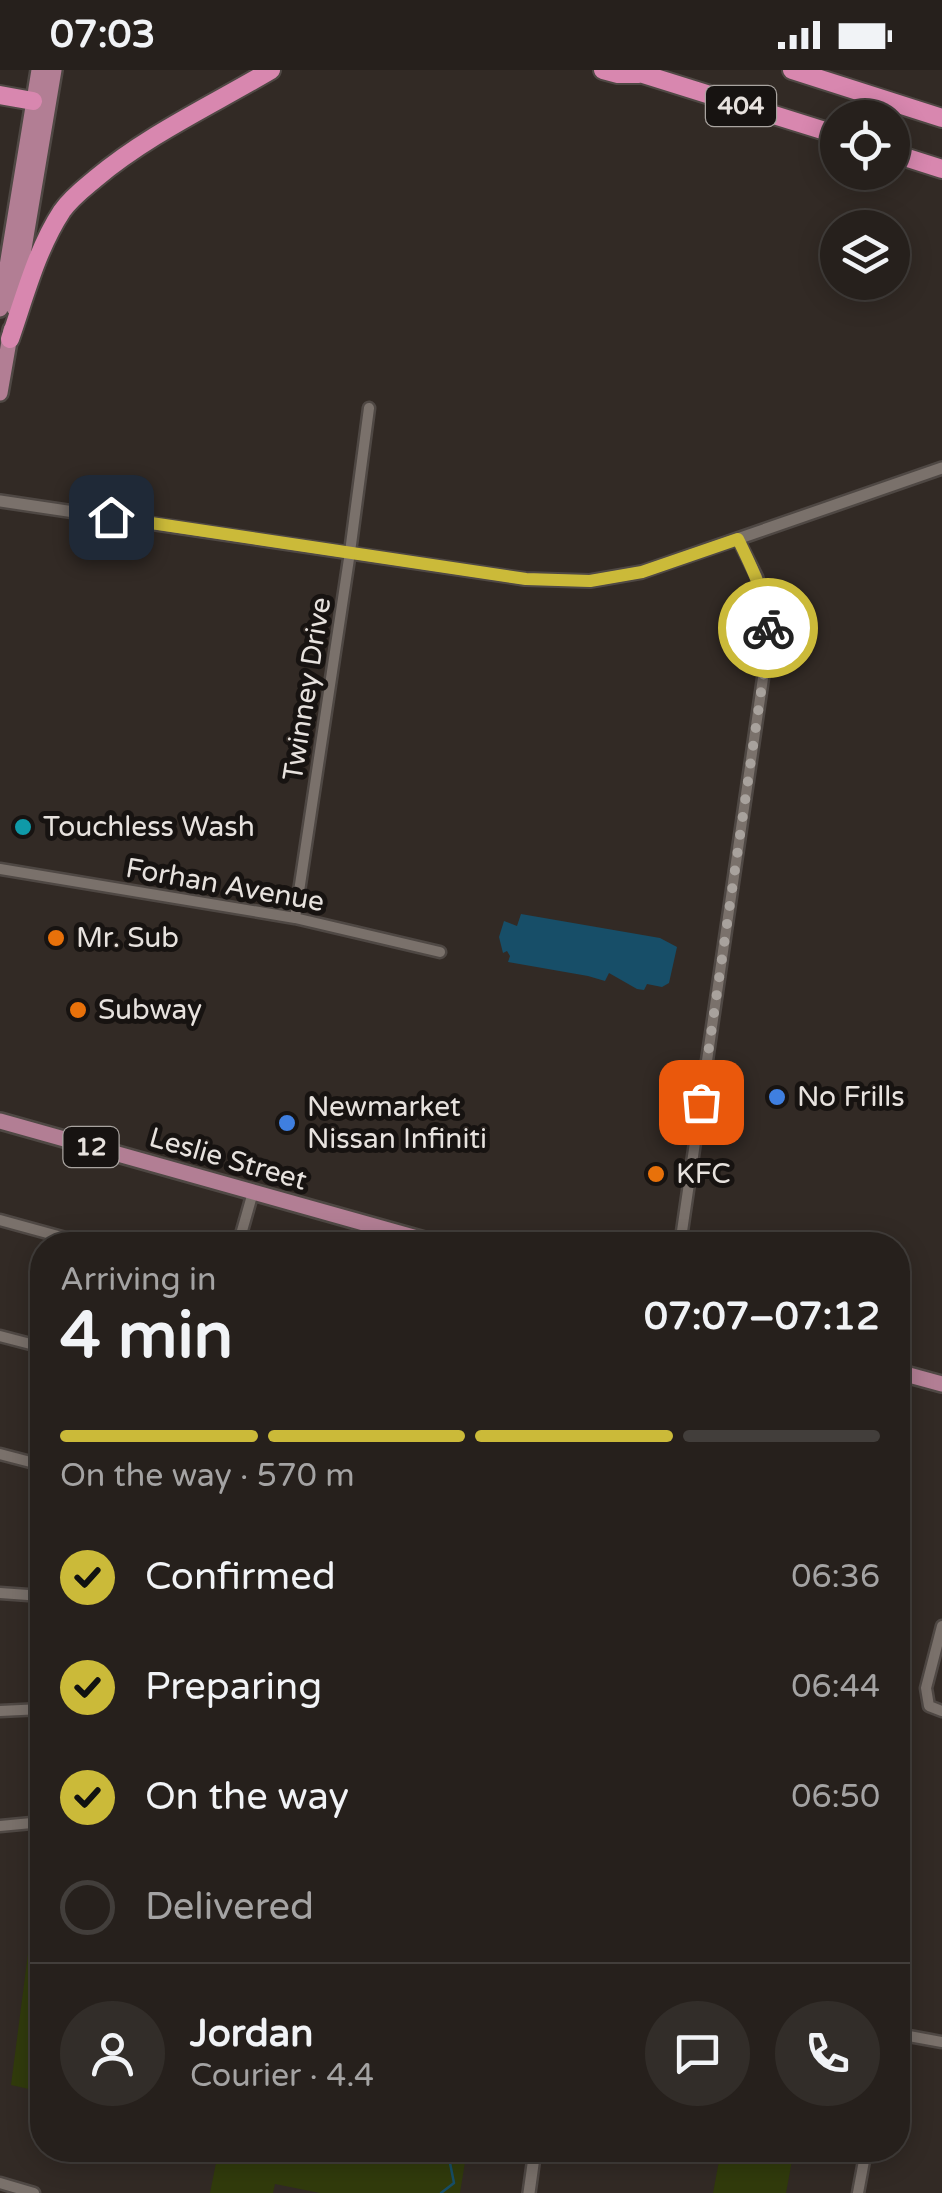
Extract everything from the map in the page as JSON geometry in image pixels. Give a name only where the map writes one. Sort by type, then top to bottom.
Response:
[{"type":"highway","points":[[10,339],[52,228],[72,199],[113,163],[271,70]]},
{"type":"highway","points":[[603,70],[618,74],[638,72]]},
{"type":"highway","name":"404","points":[[792,70],[942,118]]},
{"type":"highway","name":"404","points":[[638,72],[820,130]]},
{"type":"highway","points":[[0,95],[33,101]]},
{"type":"highway","points":[[910,159],[942,170]]},
{"type":"main road","points":[[0,310],[38,70]]},
{"type":"main road","points":[[0,393],[54,70]]},
{"type":"main road","name":"Leslie Street","points":[[0,1121],[396,1232]]},
{"type":"main road","points":[[910,1375],[942,1384]]},
{"type":"street","name":"Twinney Drive","points":[[295,918],[369,408]]},
{"type":"street","points":[[0,501],[526,579],[590,581],[642,572],[942,468]]},
{"type":"street","points":[[682,1232],[768,644],[767,610],[757,577],[738,539]]},
{"type":"street","name":"Forhan Avenue","points":[[0,870],[295,918],[440,952]]},
{"type":"street","points":[[242,1232],[253,1192]]},
{"type":"street","points":[[0,1220],[44,1232]]},
{"type":"street","points":[[0,1336],[30,1345]]},
{"type":"street","points":[[0,1454],[30,1463]]},
{"type":"street","points":[[0,1593],[30,1595]]},
{"type":"street","points":[[942,1626],[926,1688],[929,1706],[942,1711]]},
{"type":"street","points":[[0,1710],[30,1709]]},
{"type":"street","points":[[0,1826],[30,1823]]},
{"type":"street","points":[[910,2036],[942,2042]]},
{"type":"street","points":[[529,2193],[534,2162]]},
{"type":"street","points":[[858,2193],[864,2162]]},
{"type":"street","points":[[0,2183],[34,2193]]},
{"type":"green space","points":[[30,1938],[30,2089],[11,2085]]},
{"type":"green space","points":[[216,2162],[465,2162],[460,2193],[320,2193],[275,2184],[273,2193],[210,2193]]},
{"type":"green space","points":[[719,2162],[792,2162],[786,2193],[713,2193]]},
{"type":"water","points":[[521,914],[660,938],[677,947],[669,983],[662,987],[647,984],[644,990],[609,973],[605,981],[508,962],[510,956],[507,951],[503,953],[499,937],[504,921],[517,926]]},
{"type":"waterway","points":[[441,2193],[454,2183],[450,2162]]},
{"type":"way so far","points":[[701,1102],[768,628]]},
{"type":"place","name":"Touchless Wash","points":[[23,827]]},
{"type":"place","name":"Mr. Sub","points":[[56,938]]},
{"type":"place","name":"Subway","points":[[78,1010]]},
{"type":"place","name":"No Frills","points":[[777,1097]]},
{"type":"place","name":"Newmarket Nissan Infiniti","points":[[287,1123]]},
{"type":"place","name":"KFC","points":[[656,1174]]},
{"type":"route","points":[[111,517],[526,579],[590,581],[642,572],[738,539],[757,577],[768,628]]}]
